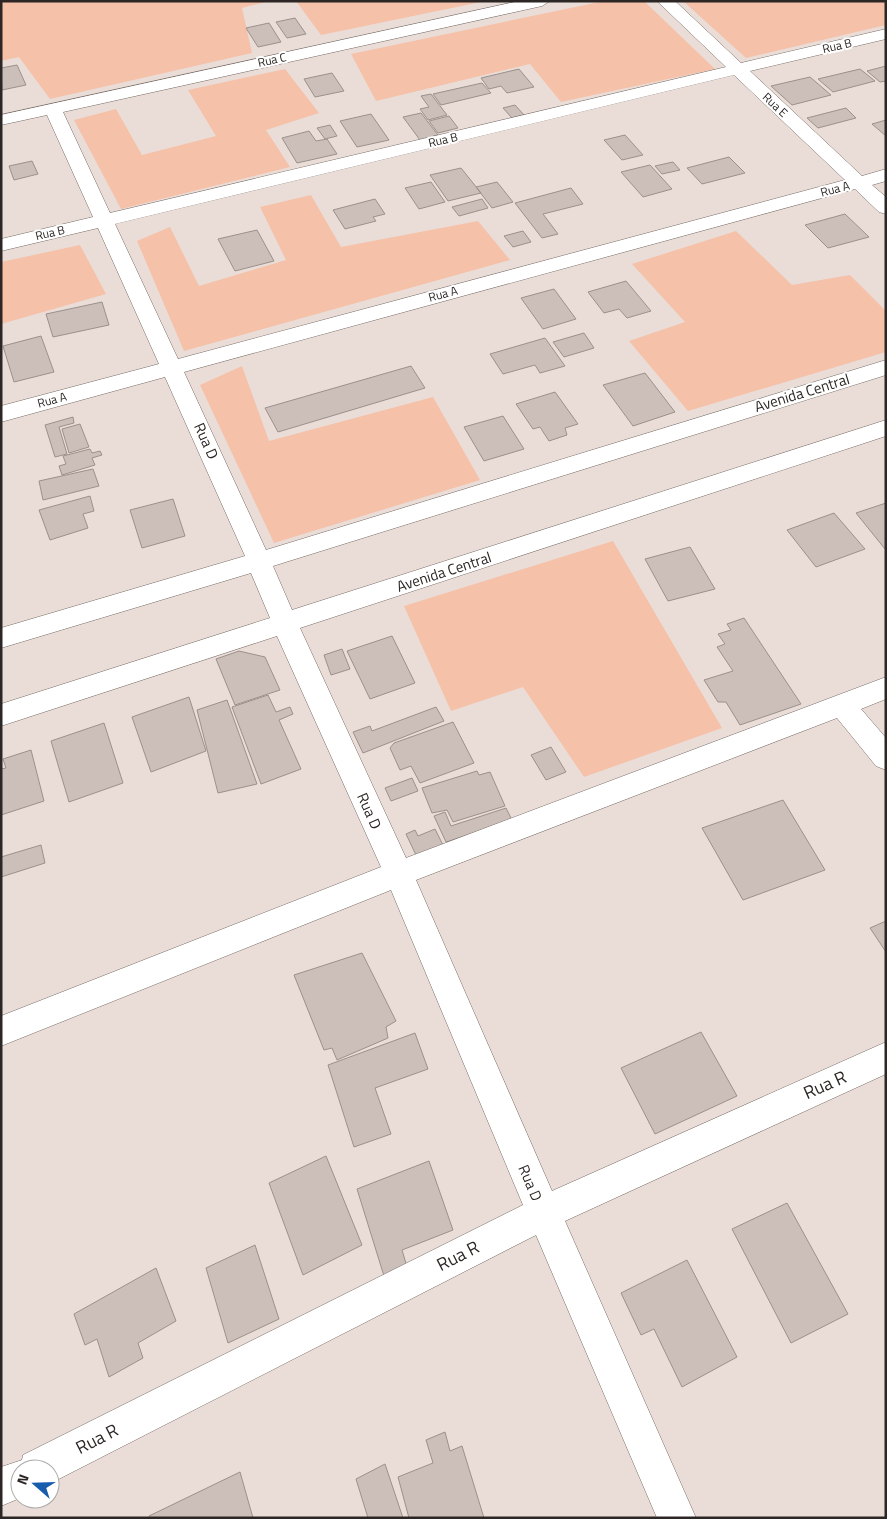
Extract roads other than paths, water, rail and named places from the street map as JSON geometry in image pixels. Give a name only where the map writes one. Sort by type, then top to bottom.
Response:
[{"type":"street","name":"Rua C","points":[[1,120],[542,1]]},
{"type":"street","name":"Rua E","points":[[665,1],[886,208]]},
{"type":"street","name":"Rua B","points":[[1,245],[886,34]]},
{"type":"street","name":"Rua D","points":[[53,108],[172,367],[259,561],[284,624],[398,874],[543,1213],[677,1518]]},
{"type":"street","name":"Rua A","points":[[1,414],[886,176]]},
{"type":"street","name":"Avenida Central","points":[[1,638],[259,561],[886,367]]},
{"type":"street","name":"Avenida Central","points":[[1,715],[886,428]]},
{"type":"street","points":[[1,1031],[398,874],[886,688]]},
{"type":"street","points":[[842,705],[886,758]]},
{"type":"street","name":"Rua R","points":[[57,1459],[543,1213],[886,1058]]}]
